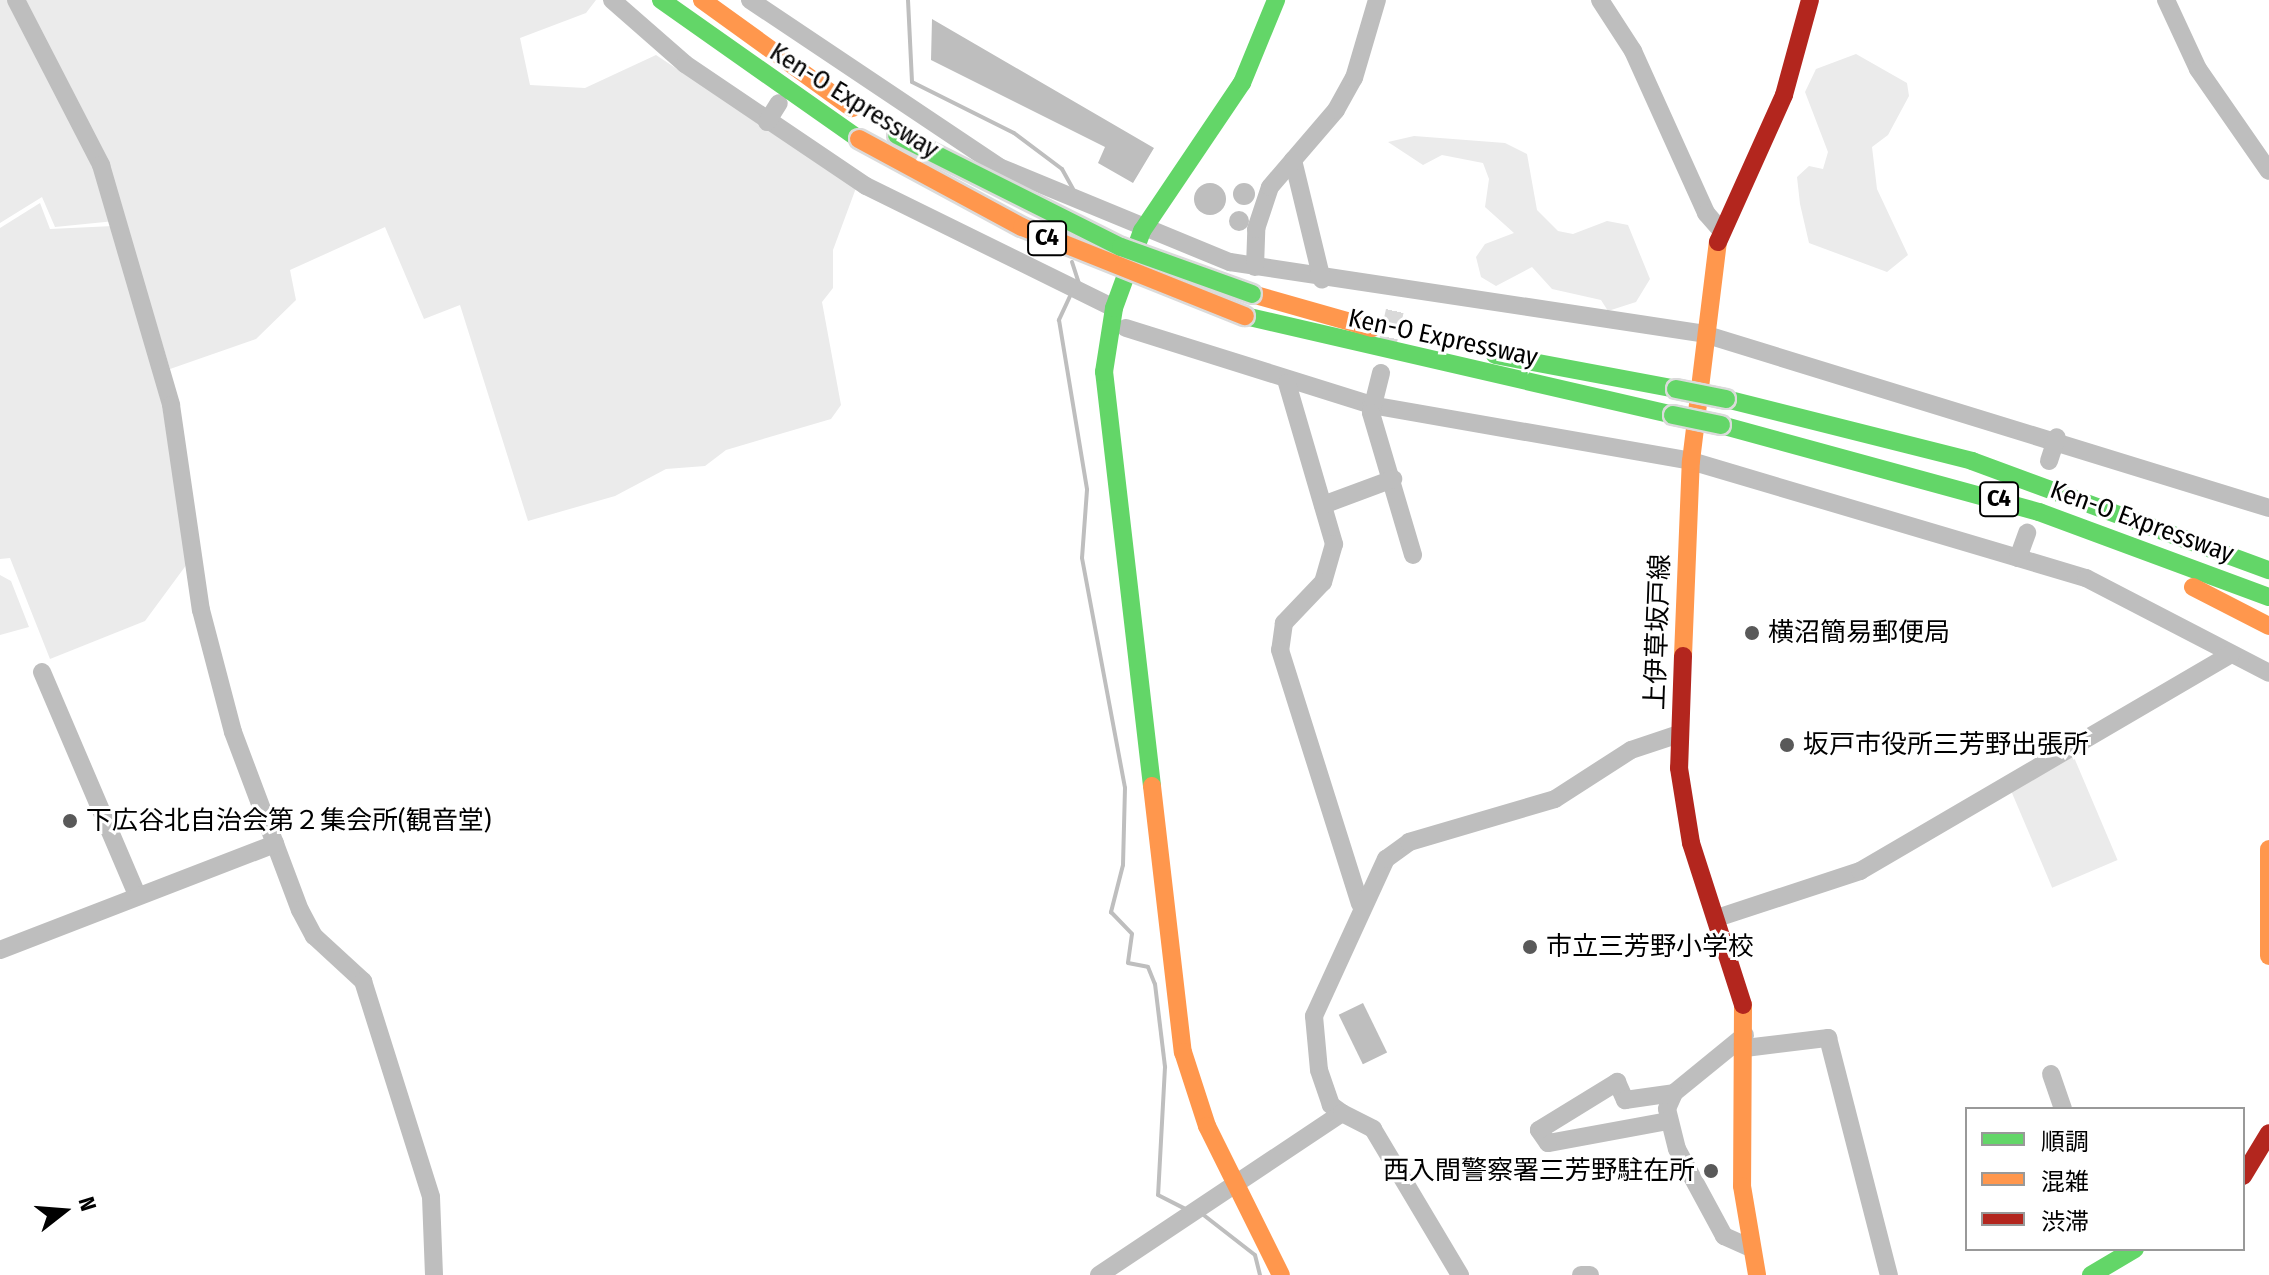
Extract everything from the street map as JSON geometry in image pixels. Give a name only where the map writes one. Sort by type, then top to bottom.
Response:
[{"type":"main road","name":"Ken-O Expressway","points":[[661,0],[859,139],[1022,227],[1245,316],[1721,425],[2039,512],[2269,597]]},
{"type":"main road","name":"Ken-O Expressway","points":[[702,0],[870,120],[1031,206],[1252,294],[1447,345],[1726,399],[1972,461],[2269,570]]},
{"type":"main road","points":[[1276,0],[1251,67],[1147,232],[1114,308],[1104,390],[1127,558],[1179,1029],[1198,1103],[1281,1275]]},
{"type":"main road","name":"上伊草坂戸線","points":[[1757,1275],[1749,1247],[1742,1186],[1745,1041],[1739,987],[1683,805],[1679,734],[1691,461],[1704,334],[1720,229],[1784,95],[1810,0]]},
{"type":"main road","points":[[1127,558],[1120,439],[1126,328],[1147,232]]},
{"type":"main road","points":[[1972,461],[2269,547]]},
{"type":"main road","points":[[2039,512],[2269,626]]},
{"type":"main road","points":[[2269,849],[2269,956]]},
{"type":"main road","points":[[2245,1173],[2269,1133]]},
{"type":"main road","points":[[2091,1275],[2112,1255]]},
{"type":"street","points":[[16,0],[101,165],[171,405],[212,661],[275,844],[314,936],[363,981],[431,1197],[434,1275]]},
{"type":"street","points":[[612,0],[767,122],[918,216],[1114,308]]},
{"type":"street","points":[[750,0],[812,54],[999,167],[1075,203],[1147,232],[1255,267],[1322,280],[1397,301],[1704,334],[2057,437],[2269,508]]},
{"type":"street","points":[[1255,267],[1260,211],[1293,160],[1354,78],[1377,0]]},
{"type":"street","points":[[1600,0],[1633,51],[1706,213],[1720,229]]},
{"type":"street","points":[[2166,0],[2198,69],[2269,171]]},
{"type":"street","points":[[767,122],[779,103]]},
{"type":"street","points":[[1293,160],[1322,280]]},
{"type":"street","points":[[1126,328],[1287,383],[1371,405],[1691,461],[2018,558],[2134,600],[2269,673]]},
{"type":"street","points":[[1381,373],[1371,405],[1413,555]]},
{"type":"street","points":[[1287,383],[1334,544],[1330,570],[1290,612],[1280,650],[1360,904]]},
{"type":"street","points":[[2049,461],[2057,437]]},
{"type":"street","points":[[1323,505],[1393,479]]},
{"type":"street","points":[[2018,558],[2027,533]]},
{"type":"street","points":[[1717,918],[1860,871],[2231,654]]},
{"type":"street","points":[[42,672],[137,895]]},
{"type":"street","points":[[1460,1275],[1373,1129],[1331,1105],[1319,1070],[1314,1016],[1360,904],[1400,846],[1542,804],[1631,750],[1679,734]]},
{"type":"street","points":[[0,950],[275,844]]},
{"type":"street","points":[[1668,1121],[1548,1143],[1539,1130],[1617,1082],[1625,1100],[1674,1093],[1745,1041],[1828,1038],[1889,1275]]},
{"type":"street","points":[[2051,1074],[2062,1107]]},
{"type":"street","points":[[1674,1093],[1668,1121],[1724,1236],[1749,1247]]},
{"type":"street","points":[[1099,1275],[1236,1180],[1342,1113]]},
{"type":"street","points":[[1581,1275],[1590,1275]]},
{"type":"shaded area","points":[[0,0],[596,0],[586,13],[520,38],[530,85],[585,88],[656,55],[856,188],[833,250],[833,288],[822,302],[841,405],[831,419],[726,450],[705,466],[666,469],[615,496],[528,521],[460,305],[424,319],[385,227],[290,270],[296,300],[256,339],[170,369],[125,220],[55,227],[42,197],[0,223]]},
{"type":"shaded area","points":[[932,19],[1154,148],[1133,183],[1098,163],[1105,147],[931,60]]},
{"type":"shaded area","points":[[1856,54],[1907,83],[1909,96],[1888,135],[1872,147],[1877,189],[1908,255],[1887,272],[1809,243],[1800,204],[1797,177],[1809,166],[1823,169],[1828,152],[1805,92],[1816,69]]},
{"type":"shaded area","points":[[1414,136],[1505,143],[1527,154],[1537,210],[1558,231],[1573,234],[1607,221],[1628,225],[1650,279],[1636,302],[1608,311],[1601,300],[1552,289],[1532,267],[1496,286],[1481,277],[1476,257],[1485,244],[1514,233],[1485,207],[1489,179],[1483,163],[1442,155],[1423,165],[1388,142]]},
{"type":"shaded area","points":[[1210,183],[1222,187],[1226,199],[1222,211],[1210,215],[1198,211],[1194,199],[1198,187]]},
{"type":"shaded area","points":[[1244,183],[1252,186],[1255,194],[1252,202],[1244,205],[1236,202],[1233,194],[1236,186]]},
{"type":"shaded area","points":[[40,203],[50,229],[113,226],[160,391],[187,564],[145,621],[50,659],[10,558],[0,559],[0,228]]},
{"type":"shaded area","points":[[1239,211],[1246,214],[1249,221],[1246,228],[1239,231],[1232,228],[1229,221],[1232,214]]},
{"type":"shaded area","points":[[0,575],[11,581],[29,627],[0,635]]},
{"type":"shaded area","points":[[2073,755],[2118,860],[2052,888],[2008,783]]},
{"type":"shaded area","points":[[1363,1003],[1387,1052],[1363,1064],[1339,1015]]},
{"type":"waterway","points":[[908,0],[912,82],[1014,133],[1062,169],[1073,189]]},
{"type":"waterway","points":[[1072,262],[1079,284]]},
{"type":"waterway","points":[[1071,294],[1059,320],[1087,490],[1082,558],[1125,788],[1123,865],[1111,912],[1132,934],[1128,963],[1148,967],[1155,984],[1165,1067],[1158,1195],[1185,1209]]},
{"type":"waterway","points":[[1201,1213],[1255,1255],[1260,1275]]},
{"type":"tunnel","points":[[1385,355],[1395,310]]},
{"type":"traffic: fast","points":[[661,0],[859,139]]},
{"type":"traffic: fast","points":[[1152,786],[1104,372],[1114,308],[1142,231],[1242,83],[1276,0]]},
{"type":"traffic: fast","points":[[897,135],[1121,247],[1252,294]]},
{"type":"traffic: fast","points":[[1245,316],[1673,415]]},
{"type":"traffic: fast","points":[[1495,355],[1676,389]]},
{"type":"traffic: fast","points":[[1676,389],[1726,399]]},
{"type":"traffic: fast","points":[[1726,399],[1972,461],[2269,570]]},
{"type":"traffic: fast","points":[[1673,415],[1721,425]]},
{"type":"traffic: fast","points":[[1721,425],[2039,512],[2269,597]]},
{"type":"traffic: fast","points":[[2091,1275],[2132,1251]]},
{"type":"traffic: slow","points":[[702,0],[852,108]]},
{"type":"traffic: slow","points":[[859,139],[1022,227],[1245,316]]},
{"type":"traffic: slow","points":[[1683,656],[1691,461],[1718,242]]},
{"type":"traffic: slow","points":[[1252,294],[1372,328]]},
{"type":"traffic: slow","points":[[2193,587],[2269,626]]},
{"type":"traffic: slow","points":[[1152,786],[1183,1052],[1207,1126],[1281,1275]]},
{"type":"traffic: slow","points":[[2269,849],[2269,956]]},
{"type":"traffic: slow","points":[[1743,1005],[1742,1186],[1757,1275]]},
{"type":"traffic: jam","points":[[1718,242],[1784,95],[1810,0]]},
{"type":"traffic: jam","points":[[1683,656],[1679,768],[1691,843],[1743,1005]]},
{"type":"traffic: jam","points":[[2245,1173],[2269,1133]]},
{"type":"place","name":"横沼簡易郵便局","points":[[1752,633]]},
{"type":"place","name":"坂戸市役所三芳野出張所","points":[[1787,745]]},
{"type":"place","name":"下広谷北自治会第２集会所(観音堂)","points":[[70,821]]},
{"type":"place","name":"市立三芳野小学校","points":[[1530,947]]},
{"type":"place","name":"西入間警察署三芳野駐在所","points":[[1711,1171]]}]
